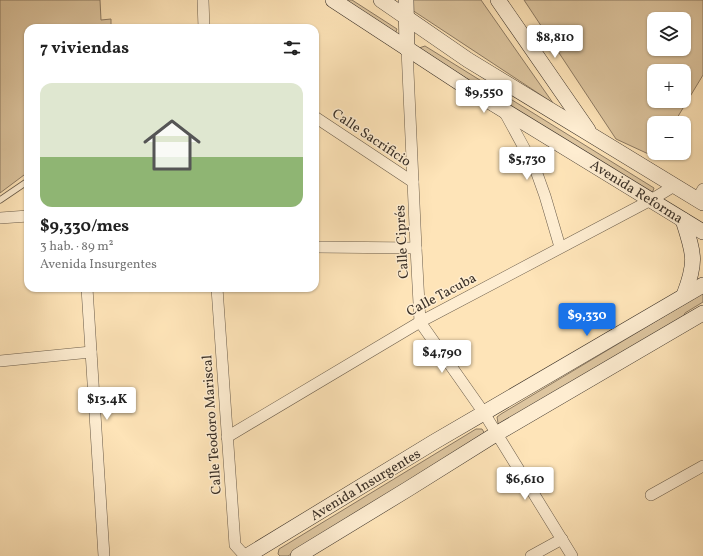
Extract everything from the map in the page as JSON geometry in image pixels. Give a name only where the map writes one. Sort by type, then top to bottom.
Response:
[{"type":"main road","name":"Avenida Reforma","points":[[333,0],[503,110],[703,232]]},
{"type":"main road","name":"Avenida Reforma","points":[[381,0],[468,60],[674,186],[701,197]]},
{"type":"main road","points":[[406,0],[407,49]]},
{"type":"main road","points":[[498,0],[590,134]]},
{"type":"main road","points":[[683,220],[694,259],[684,295]]},
{"type":"main road","name":"Avenida Insurgentes","points":[[246,556],[484,413],[703,285]]},
{"type":"main road","name":"Avenida Insurgentes","points":[[298,556],[496,434],[703,313]]},
{"type":"street","points":[[203,0],[204,24]]},
{"type":"street","name":"Calle Ciprés","points":[[407,49],[420,322]]},
{"type":"street","points":[[503,110],[535,168],[560,248]]},
{"type":"street","name":"Calle Sacrificio","points":[[319,120],[413,182]]},
{"type":"street","name":"Calle Tacuba","points":[[227,437],[420,322],[651,200],[674,186]]},
{"type":"street","points":[[0,218],[24,216]]},
{"type":"street","points":[[319,246],[416,248]]},
{"type":"street","points":[[87,292],[104,556]]},
{"type":"street","name":"Calle Teodoro Mariscal","points":[[217,292],[234,545],[246,556]]},
{"type":"street","points":[[420,322],[484,413],[572,556]]},
{"type":"street","points":[[0,361],[91,352]]},
{"type":"street","points":[[652,495],[703,466]]},
{"type":"street","points":[[531,556],[562,538]]},
{"type":"lane","points":[[0,200],[24,184]]},
{"type":"shaded area","points":[[0,0],[100,0],[101,20],[111,19],[111,24],[24,24],[24,175],[0,193]]},
{"type":"shaded area","points":[[331,0],[352,0],[397,29],[394,37]]},
{"type":"shaded area","points":[[411,0],[481,0],[553,103],[412,10]]},
{"type":"shaded area","points":[[524,0],[703,0],[703,75],[691,95],[691,64],[647,64],[647,108],[683,108],[678,116],[647,116],[647,153],[616,139]]},
{"type":"shaded area","points":[[425,46],[654,188],[653,191],[648,195],[419,48]]},
{"type":"shaded area","points":[[703,293],[703,302],[685,313],[682,320],[500,426],[498,423],[497,417],[501,414]]},
{"type":"shaded area","points":[[476,429],[482,429],[485,434],[483,439],[288,556],[280,556],[278,554],[279,549]]}]
